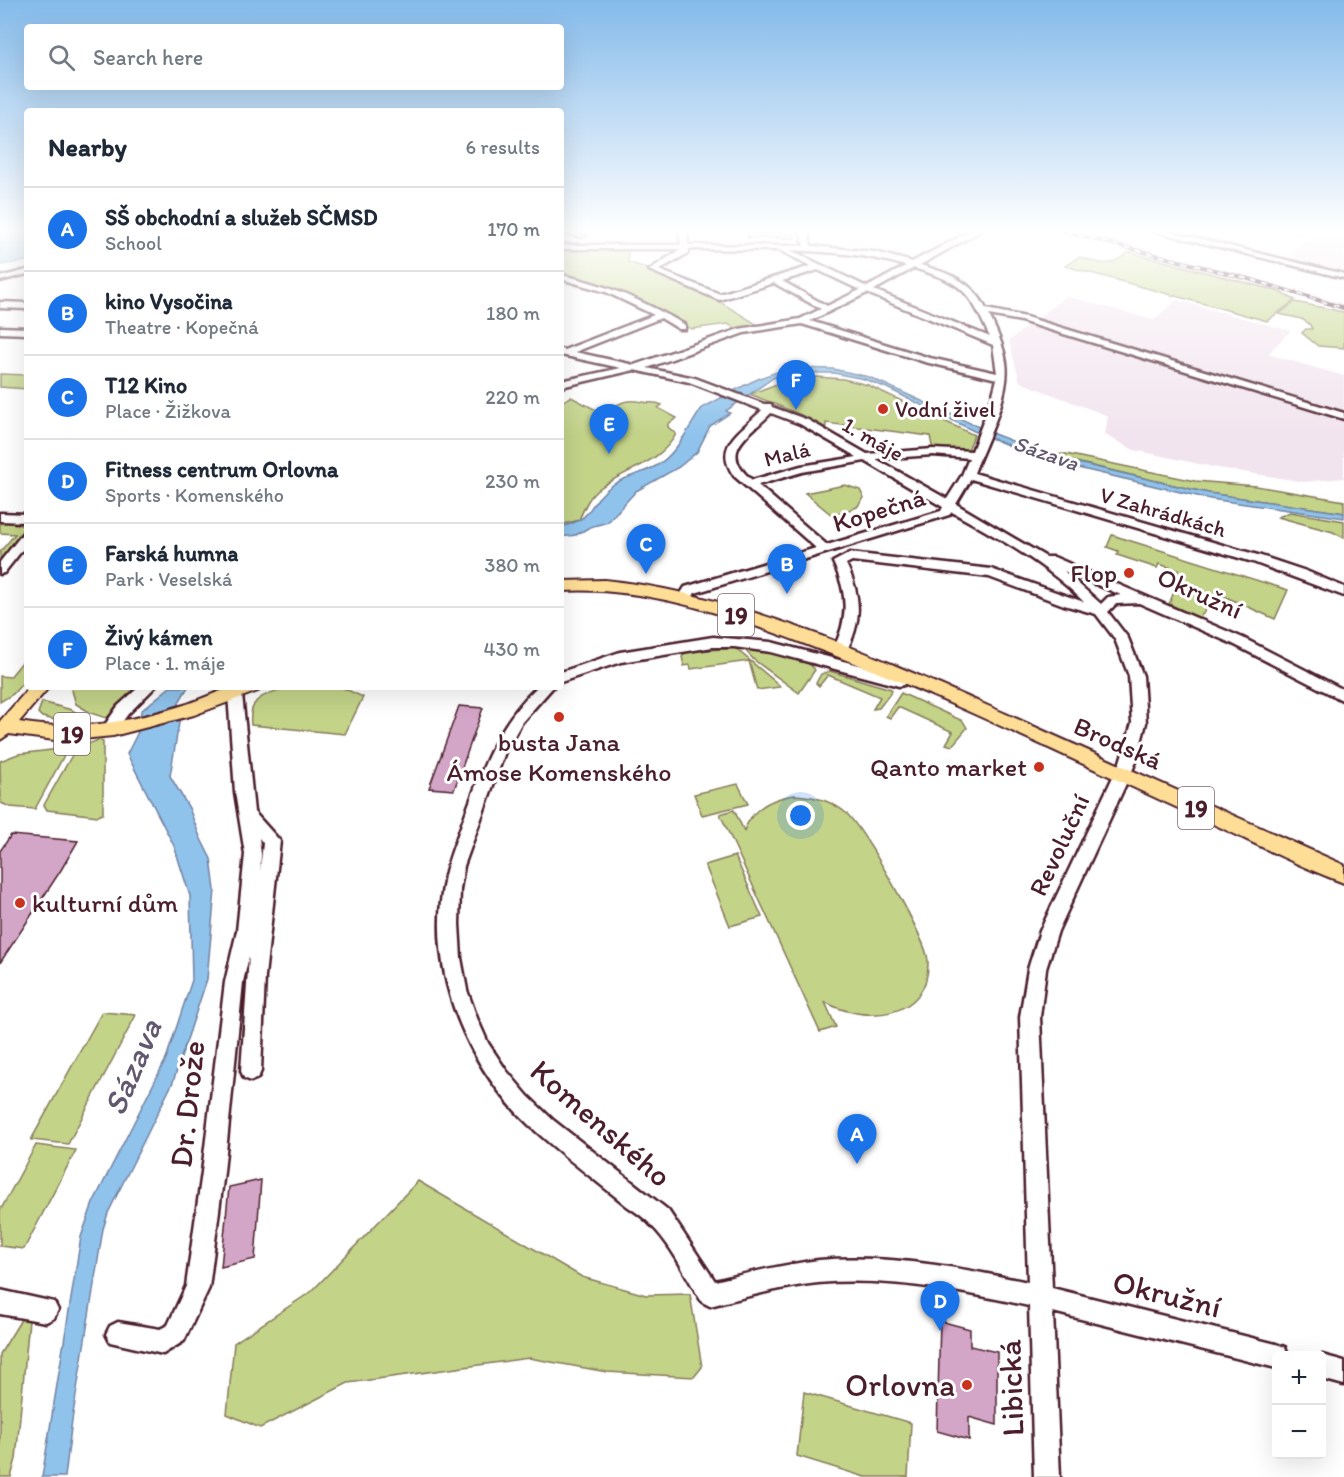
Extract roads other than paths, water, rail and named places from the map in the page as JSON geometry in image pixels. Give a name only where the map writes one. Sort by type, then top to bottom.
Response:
[{"type":"main road","name":"19","points":[[564,586],[626,588],[684,598],[840,650],[904,676]]},
{"type":"main road","name":"Brodská","points":[[904,676],[1344,874]]},
{"type":"main road","name":"19","points":[[2,728],[37,690]]},
{"type":"main road","name":"19","points":[[2,728],[71,734],[109,729],[194,708],[243,691]]},
{"type":"street","points":[[632,298],[682,327]]},
{"type":"street","points":[[807,298],[829,310]]},
{"type":"street","points":[[564,383],[637,367],[742,331],[802,321],[852,298]]},
{"type":"street","points":[[886,298],[997,343]]},
{"type":"street","points":[[951,506],[968,475],[982,441],[1002,377],[1002,364],[997,343],[975,298]]},
{"type":"street","points":[[0,305],[24,306]]},
{"type":"street","points":[[983,311],[1023,319],[1344,416]]},
{"type":"street","points":[[564,353],[662,315]]},
{"type":"street","points":[[802,321],[928,360],[1002,377]]},
{"type":"street","points":[[0,330],[24,331]]},
{"type":"street","name":"1. máje","points":[[564,353],[637,367],[714,387],[764,405],[804,422],[951,506]]},
{"type":"street","points":[[764,405],[768,410],[729,452],[731,466],[826,550]]},
{"type":"street","name":"Malá","points":[[750,484],[801,469],[855,461],[866,457],[933,452],[976,455]]},
{"type":"street","name":"V Zahrádkách","points":[[968,475],[1268,563],[1302,574],[1344,592]]},
{"type":"street","name":"Kopečná","points":[[684,598],[690,591],[938,516],[951,506]]},
{"type":"street","name":"Revoluční","points":[[951,506],[1029,551],[1074,584],[1101,611],[1121,638],[1136,676],[1139,723],[1128,762],[1049,931],[1036,969],[1030,1017],[1041,1297]]},
{"type":"street","points":[[0,517],[24,518]]},
{"type":"street","points":[[0,570],[24,540]]},
{"type":"street","name":"Okružní","points":[[1029,551],[1238,641],[1344,696]]},
{"type":"street","points":[[840,650],[852,623],[854,604],[846,575],[839,562],[850,557],[991,573],[1069,602],[1101,611],[1113,600],[1142,599]]},
{"type":"street","points":[[564,676],[620,657],[713,642],[734,642],[771,647],[899,681],[904,676]]},
{"type":"street","points":[[109,729],[118,715],[145,690]]},
{"type":"street","name":"Komenského","points":[[542,690],[530,700],[511,723],[491,763],[451,886],[454,974],[469,1028],[488,1062],[507,1087],[544,1125],[661,1219],[710,1294],[785,1277],[832,1270],[894,1270],[958,1278],[1041,1297]]},
{"type":"street","name":"Dr. Drože","points":[[118,1334],[163,1342],[176,1333],[197,1288],[213,1172],[234,982],[246,931],[253,854],[249,817],[243,792],[243,691]]},
{"type":"street","points":[[249,817],[273,841],[256,976],[250,1071]]},
{"type":"street","name":"Okružní","points":[[1041,1297],[1272,1355]]},
{"type":"street","name":"Libická","points":[[1041,1297],[1047,1477]]},
{"type":"street","points":[[0,1302],[46,1310]]},
{"type":"street","points":[[1326,1369],[1344,1373]]},
{"type":"water","points":[[795,368],[833,369],[869,377],[994,434],[1056,458],[1208,493],[1344,513],[1344,518],[1210,499],[1044,460],[976,432],[864,379],[834,373],[789,373],[773,378],[726,411],[730,413],[710,426],[697,452],[679,467],[636,491],[608,522],[590,527],[576,535],[564,537],[564,526],[584,516],[606,490],[624,479],[656,466],[670,455],[702,408],[758,379]]},
{"type":"water","points":[[166,690],[186,690],[179,702],[179,723],[170,776],[189,808],[211,859],[215,890],[207,979],[173,1082],[108,1213],[103,1229],[65,1477],[42,1477],[81,1237],[93,1203],[166,1059],[192,980],[190,896],[174,846],[127,754],[138,732],[141,711]]},
{"type":"railway","points":[[1311,298],[1344,308]]},
{"type":"place","name":"Vodní živel","points":[[883,409]]},
{"type":"place","name":"Živý kámen","points":[[796,410]]},
{"type":"place","name":"Farská humna","points":[[609,454]]},
{"type":"place","name":"Flop","points":[[1129,573]]},
{"type":"place","name":"T12 Kino","points":[[646,574]]},
{"type":"place","name":"kino Vysočina","points":[[787,594]]},
{"type":"place","name":"busta Jana Ámose Komenského","points":[[559,717]]},
{"type":"place","name":"Qanto market","points":[[1039,767]]},
{"type":"place","name":"kulturní dům","points":[[20,903]]},
{"type":"place","name":"SŠ obchodní a služeb SČMSD","points":[[857,1164]]},
{"type":"place","name":"Fitness centrum Orlovna","points":[[940,1331]]},
{"type":"place","name":"Orlovna","points":[[967,1385]]},
{"type":"water label","name":"Sázava","points":[[1046,453]]},
{"type":"water label","name":"Sázava","points":[[132,1067]]}]
